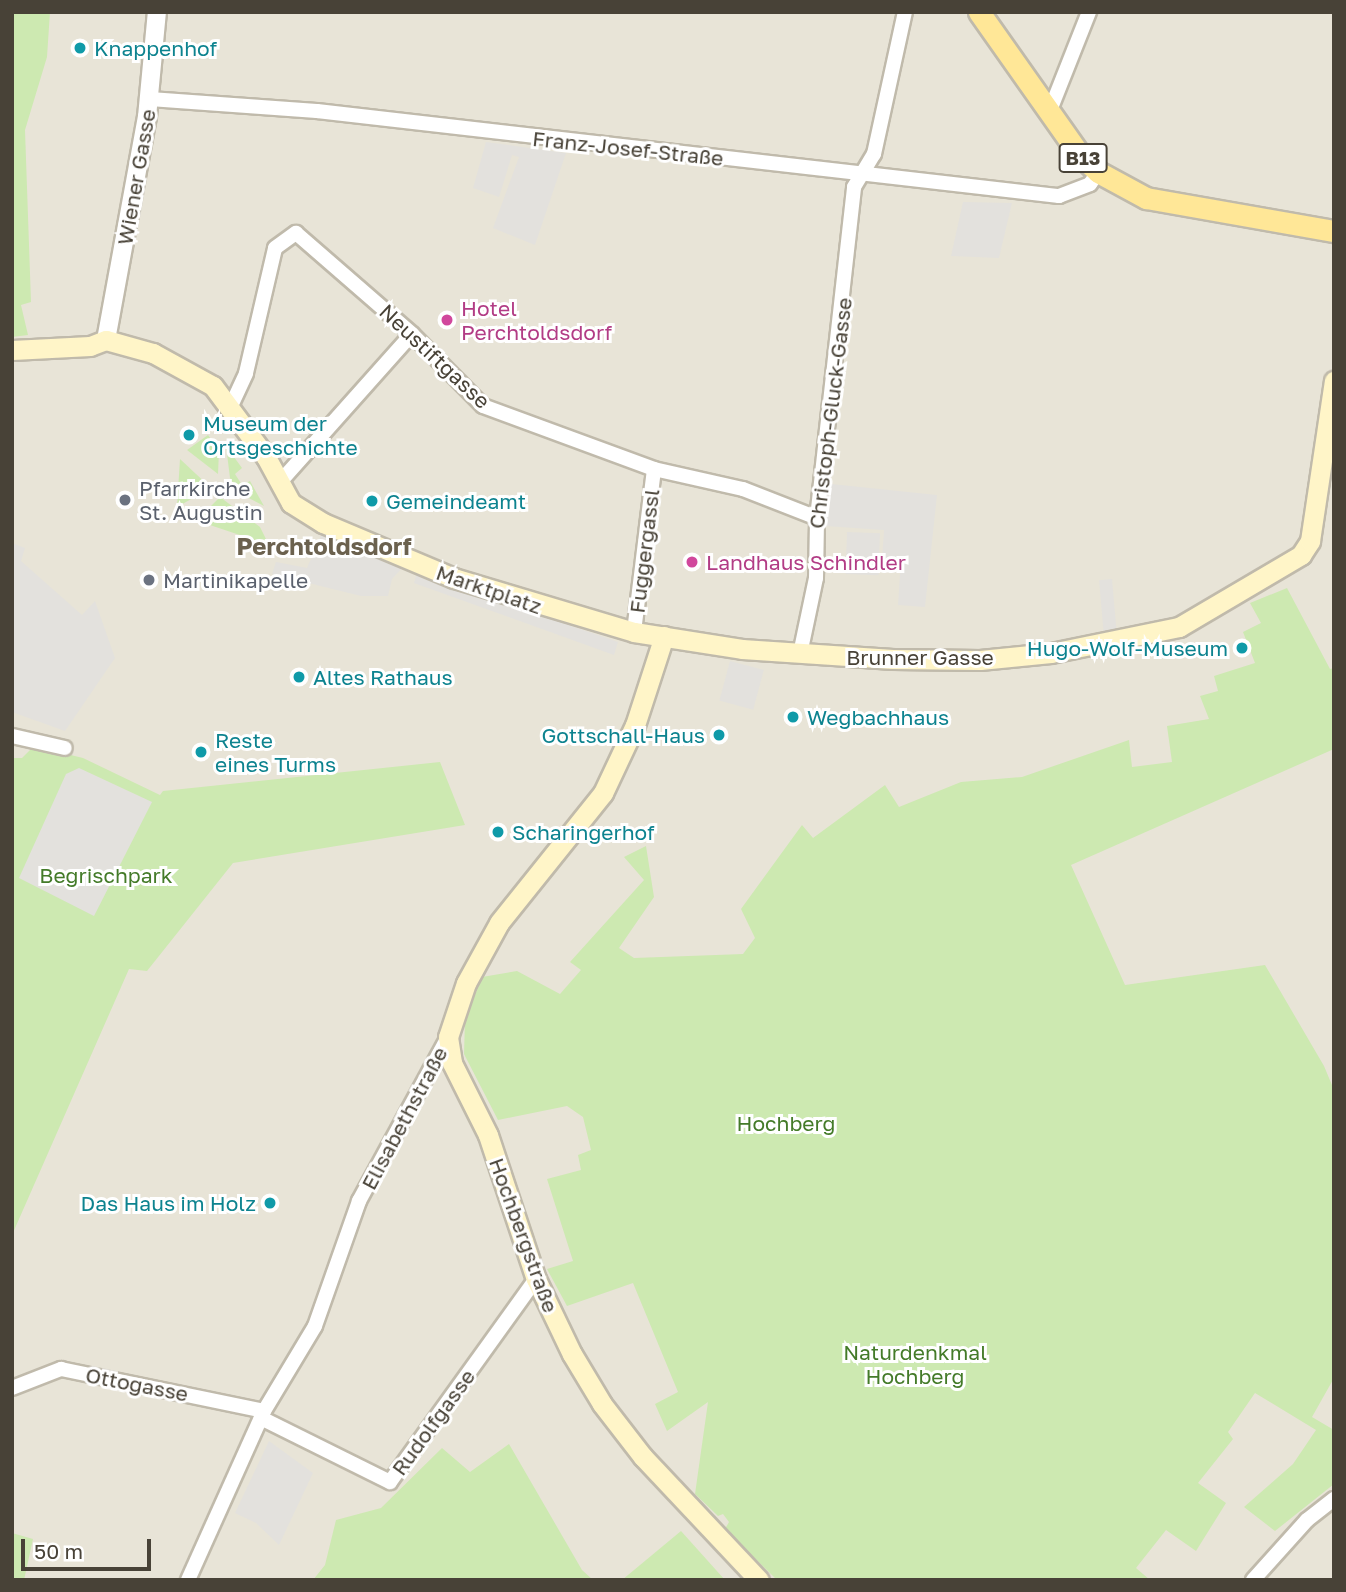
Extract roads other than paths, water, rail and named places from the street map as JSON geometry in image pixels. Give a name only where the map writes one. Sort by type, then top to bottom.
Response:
[{"type":"main road","name":"B13","points":[[979,12],[1049,113],[1098,172],[1146,198],[1334,231]]},
{"type":"main road","points":[[12,350],[90,346],[106,340]]},
{"type":"main road","name":"Marktplatz","points":[[106,340],[153,353],[213,386],[280,482],[291,503],[302,512],[392,553],[552,611],[634,632],[664,636]]},
{"type":"main road","name":"Brunner Gasse","points":[[664,636],[800,654],[980,660],[1100,645],[1179,627],[1301,555],[1310,541],[1334,381]]},
{"type":"main road","name":"Elisabethstraße","points":[[448,1037],[466,983],[499,923],[603,793],[635,725],[664,636]]},
{"type":"main road","name":"Hochbergstraße","points":[[448,1037],[452,1063],[488,1135],[536,1279],[602,1404],[643,1457],[759,1580]]},
{"type":"street","name":"Wiener Gasse","points":[[106,340],[150,99],[157,12]]},
{"type":"street","name":"Christoph-Gluck-Gasse","points":[[800,654],[816,578],[817,518],[854,187],[874,154],[905,12]]},
{"type":"street","points":[[1049,113],[1089,12]]},
{"type":"street","name":"Franz-Josef-Straße","points":[[150,99],[317,111],[1059,196],[1090,184],[1098,172]]},
{"type":"street","name":"Neustiftgasse","points":[[230,408],[246,373],[275,248],[286,237],[296,233],[306,237],[412,334],[483,406],[654,469],[743,489],[817,518]]},
{"type":"street","points":[[280,482],[412,334]]},
{"type":"street","name":"Fuggergassl","points":[[634,632],[654,469]]},
{"type":"street","points":[[12,736],[65,748]]},
{"type":"street","name":"Elisabethstraße","points":[[188,1580],[263,1415],[315,1326],[359,1201],[448,1037]]},
{"type":"street","name":"Rudolfgasse","points":[[263,1415],[390,1482],[536,1279]]},
{"type":"street","name":"Ottogasse","points":[[12,1388],[61,1369],[263,1415]]},
{"type":"street","points":[[1254,1580],[1307,1520],[1334,1499]]},
{"type":"place","name":"Knappenhof","points":[[80,48]]},
{"type":"place","name":"Hotel Perchtoldsdorf","points":[[447,320]]},
{"type":"place","name":"Museum der Ortsgeschichte","points":[[189,435]]},
{"type":"place","name":"Pfarrkirche St. Augustin","points":[[125,500]]},
{"type":"place","name":"Gemeindeamt","points":[[372,501]]},
{"type":"place","name":"Landhaus Schindler","points":[[692,562]]},
{"type":"place","name":"Martinikapelle","points":[[149,580]]},
{"type":"place","name":"Hugo-Wolf-Museum","points":[[1242,648]]},
{"type":"place","name":"Altes Rathaus","points":[[299,677]]},
{"type":"place","name":"Wegbachhaus","points":[[793,717]]},
{"type":"place","name":"Gottschall-Haus","points":[[719,735]]},
{"type":"place","name":"Reste eines Turms","points":[[201,752]]},
{"type":"place","name":"Scharingerhof","points":[[498,832]]},
{"type":"place","name":"Das Haus im Holz","points":[[270,1203]]},
{"type":"district","name":"Perchtoldsdorf","points":[[324,546]]},
{"type":"park label","name":"Begrischpark","points":[[106,875]]},
{"type":"park label","name":"Hochberg","points":[[786,1123]]},
{"type":"park label","name":"Naturdenkmal Hochberg","points":[[915,1364]]}]
